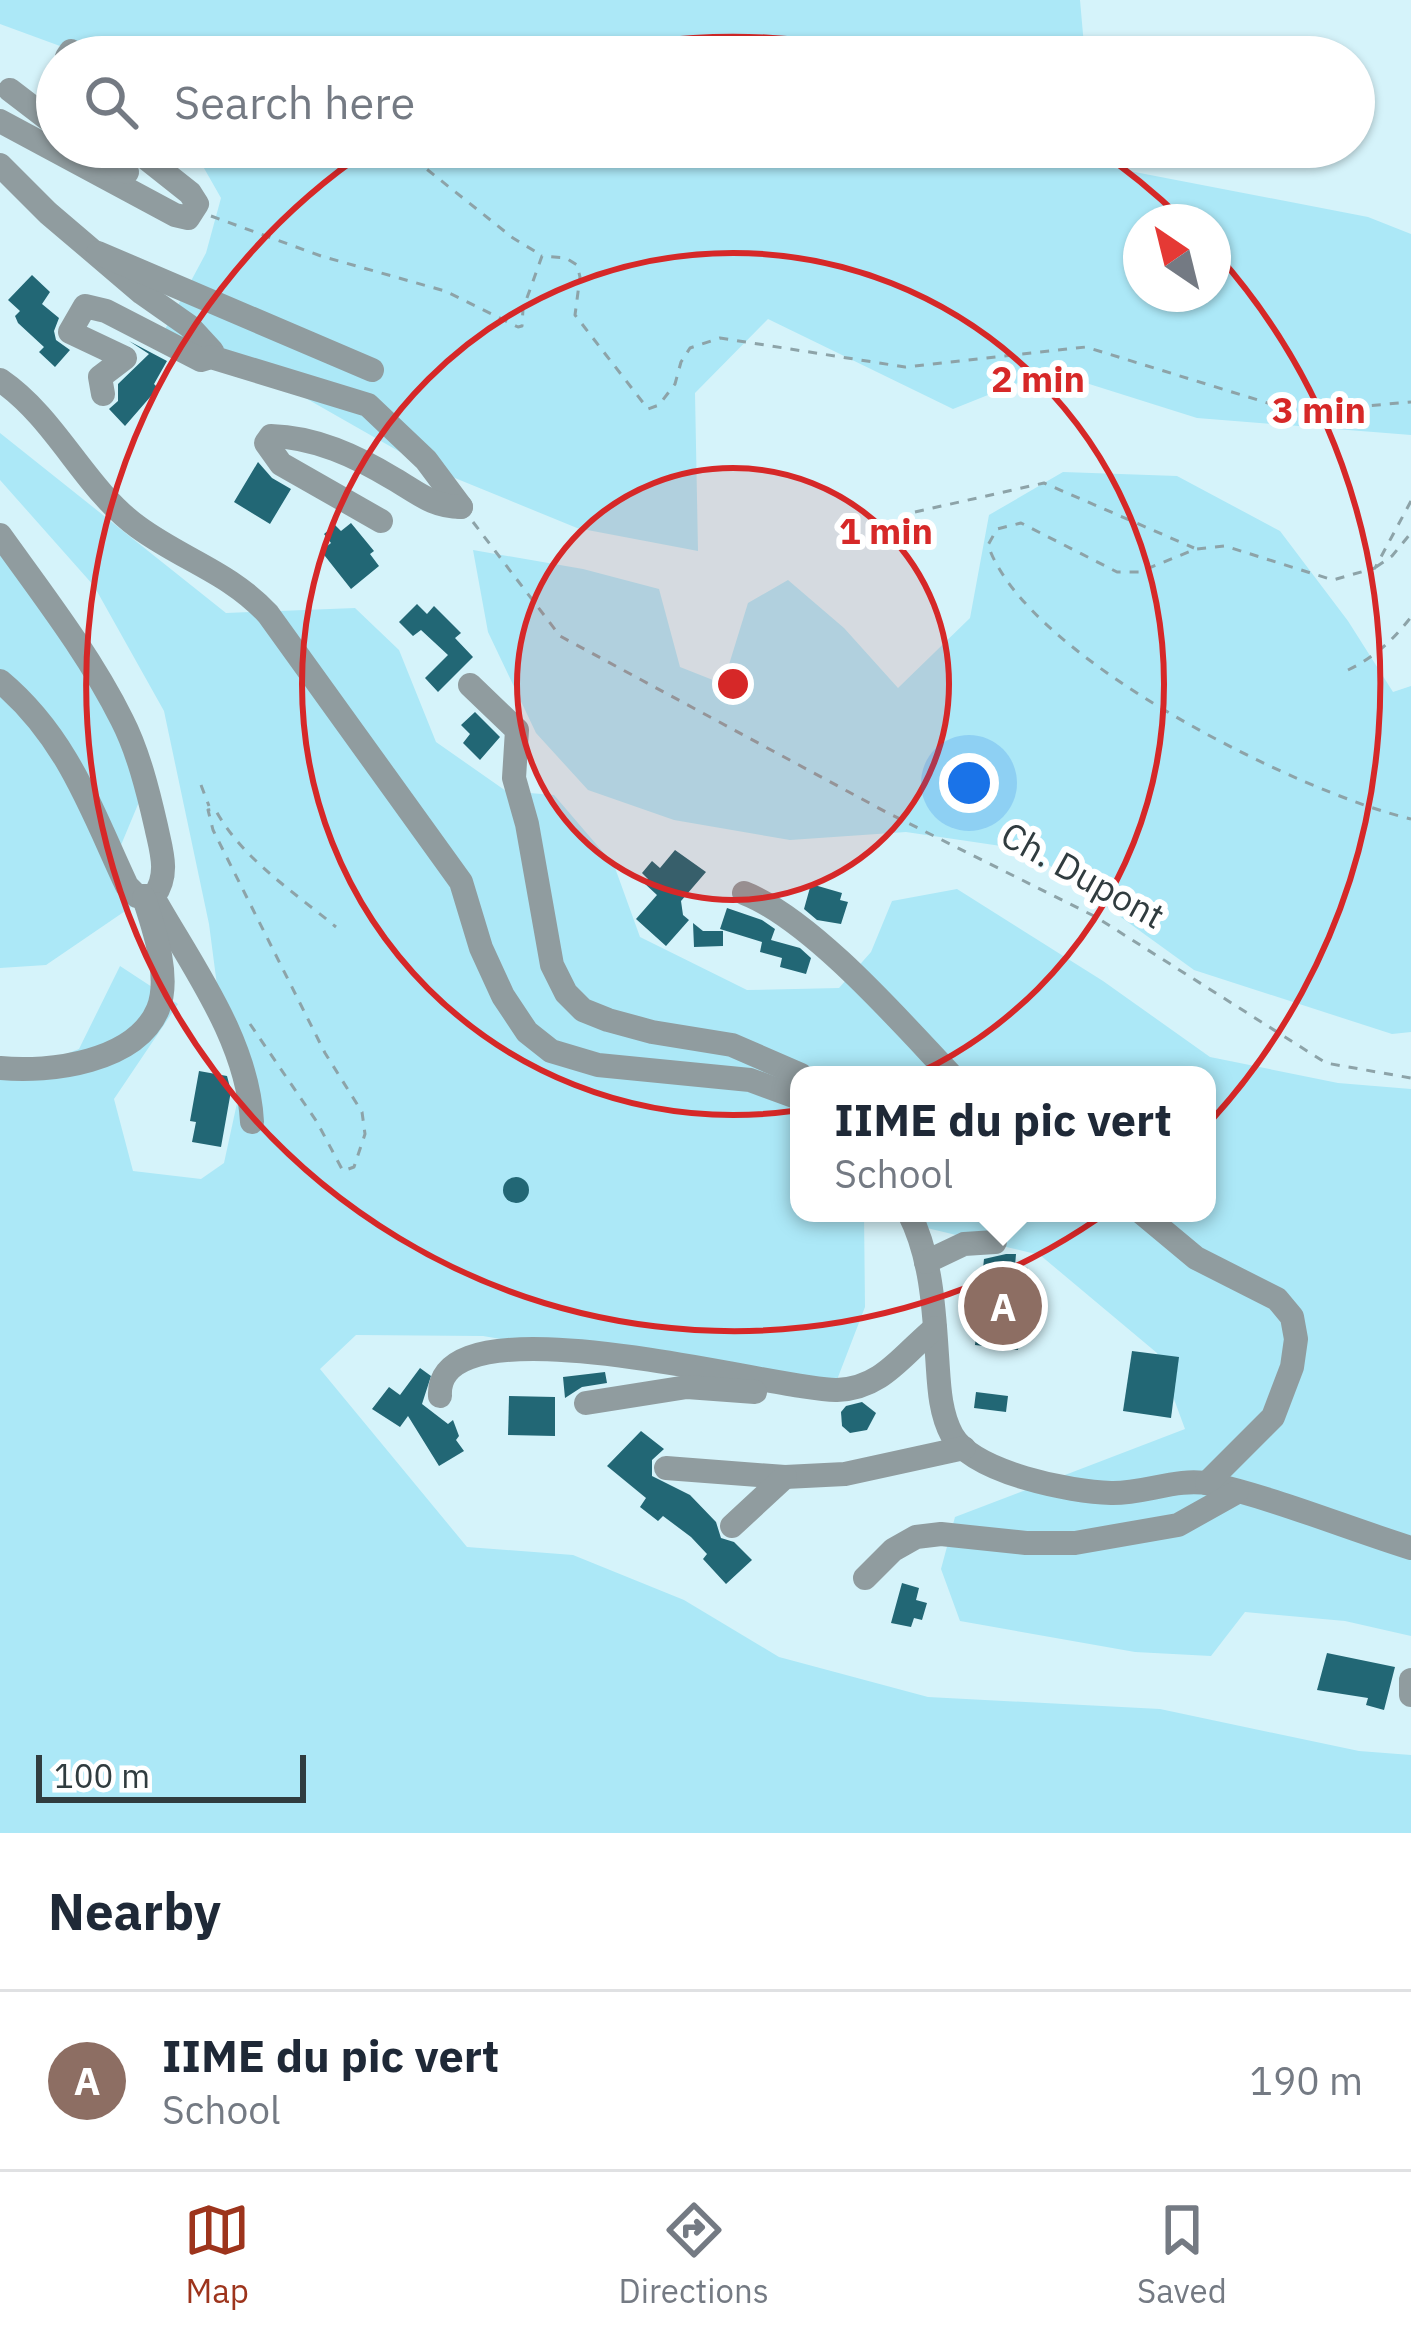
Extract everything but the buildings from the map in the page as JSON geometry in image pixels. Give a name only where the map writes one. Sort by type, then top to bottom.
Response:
[{"type":"street","points":[[10,90],[36,110]]},
{"type":"street","points":[[0,121],[36,140]]},
{"type":"street","points":[[0,165],[48,213],[188,326],[212,351],[211,357]]},
{"type":"street","points":[[88,168],[188,218],[197,204],[158,168]]},
{"type":"street","points":[[119,168],[147,186],[148,200]]},
{"type":"street","points":[[98,253],[372,370]]},
{"type":"street","points":[[103,394],[100,377],[125,358],[70,332],[85,307],[106,311],[201,360],[211,357],[368,405],[426,460],[461,507]]},
{"type":"street","points":[[1,374],[29,400],[136,526],[230,579],[268,614],[461,881],[481,948],[503,996],[527,1032],[551,1051],[598,1065],[750,1080],[790,1095]]},
{"type":"street","points":[[381,521],[281,464],[266,443],[271,436],[328,446],[359,459],[438,507],[461,507]]},
{"type":"street","points":[[0,535],[83,652],[125,724],[164,862],[162,885],[149,897]]},
{"type":"street","points":[[0,681],[52,733],[88,796],[127,886],[149,897],[224,1022],[251,1101],[252,1122]]},
{"type":"street","points":[[470,685],[517,730],[514,778],[530,838],[552,965],[566,993],[583,1010],[608,1020],[733,1045],[790,1070]]},
{"type":"street","points":[[744,893],[785,913],[942,1066]]},
{"type":"street","points":[[0,1068],[50,1068],[87,1059],[143,1033],[159,1006],[161,980],[149,897]]},
{"type":"street","points":[[912,1222],[926,1262],[944,1414],[954,1439],[964,1448],[994,1466],[1052,1485],[1113,1493],[1207,1483],[1411,1548]]},
{"type":"street","points":[[1153,1222],[1196,1258],[1277,1299],[1292,1317],[1296,1339],[1292,1366],[1273,1417],[1207,1483]]},
{"type":"street","points":[[926,1262],[964,1244],[994,1242]]},
{"type":"street","points":[[889,1373],[935,1328]]},
{"type":"street","points":[[440,1396],[445,1372],[471,1359],[576,1349],[841,1390]]},
{"type":"street","points":[[586,1403],[687,1387],[781,1394],[841,1390],[938,1360]]},
{"type":"street","points":[[666,1468],[785,1477],[844,1474],[964,1448]]},
{"type":"street","points":[[732,1526],[785,1477]]},
{"type":"street","points":[[865,1578],[893,1550],[916,1537],[941,1534],[1075,1543],[1178,1525],[1237,1492]]},
{"type":"path","points":[[425,168],[513,238],[542,256],[566,258],[577,265],[575,315],[648,409],[659,405],[675,384],[690,348],[720,338],[905,367],[1086,347],[1297,412],[1411,402]]},
{"type":"path","points":[[195,211],[321,256],[445,291],[518,327],[542,256]]},
{"type":"path","points":[[915,512],[1044,483],[1196,549]]},
{"type":"path","points":[[1375,568],[1411,501]]},
{"type":"path","name":"Ch. Dupont","points":[[461,507],[560,636],[886,812],[1096,917],[1326,1063],[1411,1078]]},
{"type":"path","points":[[1411,533],[1375,568],[1333,580],[1225,547],[1196,549],[1139,572],[1117,572],[1021,523],[997,529],[988,545],[995,565],[1032,608],[1089,659],[1174,718],[1262,764],[1369,809],[1411,819]]},
{"type":"path","points":[[1348,670],[1369,661],[1411,617]]},
{"type":"path","points":[[201,785],[213,830],[325,1053],[362,1112],[365,1134],[354,1167],[343,1171],[317,1122],[250,1024]]},
{"type":"path","points":[[210,808],[250,854],[336,927]]},
{"type":"shaded area","points":[[0,0],[1080,0],[1083,36],[36,37],[0,24]]},
{"type":"shaded area","points":[[204,168],[1114,168],[1368,217],[1411,234],[1411,435],[1197,418],[1048,371],[953,409],[768,319],[695,393],[698,551],[577,528],[423,465],[272,379],[162,335],[206,253],[221,198]]},
{"type":"shaded area","points":[[0,433],[226,613],[355,608],[399,650],[436,742],[506,791],[554,795],[614,865],[640,937],[747,990],[839,988],[871,952],[892,901],[957,889],[1103,981],[1210,1057],[1338,1083],[1411,1089],[1411,1636],[1345,1621],[1245,1612],[1211,1656],[1135,1652],[960,1621],[941,1569],[955,1517],[1185,1429],[1157,1353],[1040,1255],[902,1222],[1216,1222],[1216,1066],[790,1066],[790,1222],[864,1222],[865,1307],[835,1385],[659,1365],[483,1336],[356,1335],[320,1369],[467,1547],[573,1555],[684,1600],[779,1657],[928,1697],[1160,1709],[1359,1751],[1411,1755],[1411,1833],[0,1833],[0,1080],[79,1049],[120,966],[178,1004],[114,1099],[133,1171],[201,1179],[224,1163],[242,1080],[218,993],[209,924],[164,711],[94,586],[0,480]]},
{"type":"shaded area","points":[[1063,472],[1177,476],[1280,531],[1348,621],[1393,692],[1411,686],[1411,1032],[1392,1034],[1194,970],[1028,850],[906,832],[790,840],[674,820],[588,790],[536,733],[488,632],[473,550],[583,569],[659,589],[680,667],[723,684],[748,603],[788,580],[844,628],[898,688],[970,618],[989,515]]},
{"type":"shaded area","points":[[0,540],[149,778],[116,857],[136,890],[175,877],[46,965],[0,968]]},
{"type":"place","name":"IIME du pic vert","points":[[1003,1306]]}]
